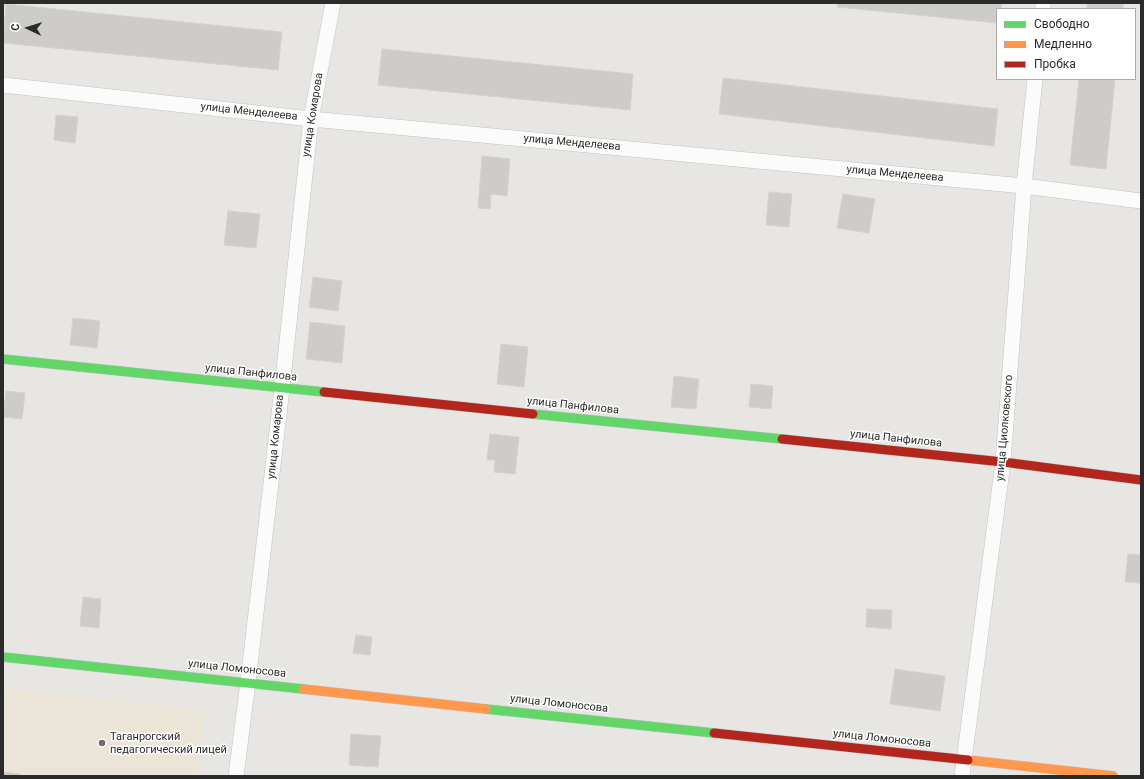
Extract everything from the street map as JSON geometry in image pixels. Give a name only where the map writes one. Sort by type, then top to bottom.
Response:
[{"type":"street","name":"улица Комарова","points":[[236,776],[282,388],[311,119],[333,3]]},
{"type":"street","name":"улица Циолковского","points":[[962,776],[1003,462],[1024,186],[1035,80]]},
{"type":"street","name":"улица Менделеева","points":[[3,85],[311,119],[1024,186],[1141,201]]},
{"type":"street","name":"улица Панфилова","points":[[3,359],[1003,462],[1141,480]]},
{"type":"street","name":"улица Ломоносова","points":[[3,657],[248,682],[1113,776]]},
{"type":"shaded area","name":"Таганрогский педагогический лицей","points":[[3,689],[205,710],[198,776],[3,776]]},
{"type":"building","points":[[838,3],[1002,3],[1001,8],[996,8],[996,23],[837,7]]},
{"type":"building","points":[[1087,3],[1123,3],[1123,8],[1087,8]]},
{"type":"building","points":[[6,4],[282,32],[278,70],[3,43]]},
{"type":"building","points":[[382,49],[633,74],[630,110],[378,85]]},
{"type":"building","points":[[723,78],[998,109],[994,146],[719,114]]},
{"type":"building","points":[[1079,80],[1115,80],[1106,169],[1070,165]]},
{"type":"building","points":[[56,115],[78,117],[75,143],[54,140]]},
{"type":"building","points":[[482,156],[510,159],[507,196],[491,194],[490,209],[478,208]]},
{"type":"building","points":[[769,192],[792,194],[789,227],[766,225]]},
{"type":"building","points":[[843,194],[875,199],[869,233],[837,228]]},
{"type":"building","points":[[228,211],[260,214],[256,248],[224,245]]},
{"type":"building","points":[[313,277],[342,281],[338,311],[309,307]]},
{"type":"building","points":[[73,318],[100,321],[97,348],[70,345]]},
{"type":"building","points":[[310,322],[345,326],[342,363],[306,359]]},
{"type":"building","points":[[501,344],[528,347],[524,387],[497,384]]},
{"type":"building","points":[[674,376],[699,379],[696,409],[671,407]]},
{"type":"building","points":[[751,384],[773,386],[771,409],[749,407]]},
{"type":"building","points":[[6,391],[25,393],[22,419],[3,417]]},
{"type":"building","points":[[490,434],[519,437],[515,474],[494,472],[495,460],[487,460]]},
{"type":"building","points":[[1128,554],[1141,555],[1140,583],[1125,582]]},
{"type":"building","points":[[83,597],[101,599],[99,628],[80,626]]},
{"type":"building","points":[[867,609],[892,610],[891,629],[866,627]]},
{"type":"building","points":[[356,635],[372,637],[370,655],[353,653]]},
{"type":"building","points":[[895,669],[945,676],[940,711],[890,704]]},
{"type":"building","points":[[351,734],[381,736],[378,767],[349,765]]},
{"type":"building","points":[[3,772],[20,774],[19,776],[3,776]]},
{"type":"traffic: fast","points":[[3,359],[324,392]]},
{"type":"traffic: fast","points":[[533,414],[782,439]]},
{"type":"traffic: fast","points":[[3,657],[303,689]]},
{"type":"traffic: fast","points":[[486,709],[714,733]]},
{"type":"traffic: slow","points":[[303,689],[486,709]]},
{"type":"traffic: slow","points":[[968,760],[1113,776]]},
{"type":"traffic: jam","points":[[324,392],[533,414]]},
{"type":"traffic: jam","points":[[782,439],[1003,462],[1141,480]]},
{"type":"traffic: jam","points":[[714,733],[968,760]]},
{"type":"place","name":"Таганрогский педагогический лицей","points":[[102,743]]}]
